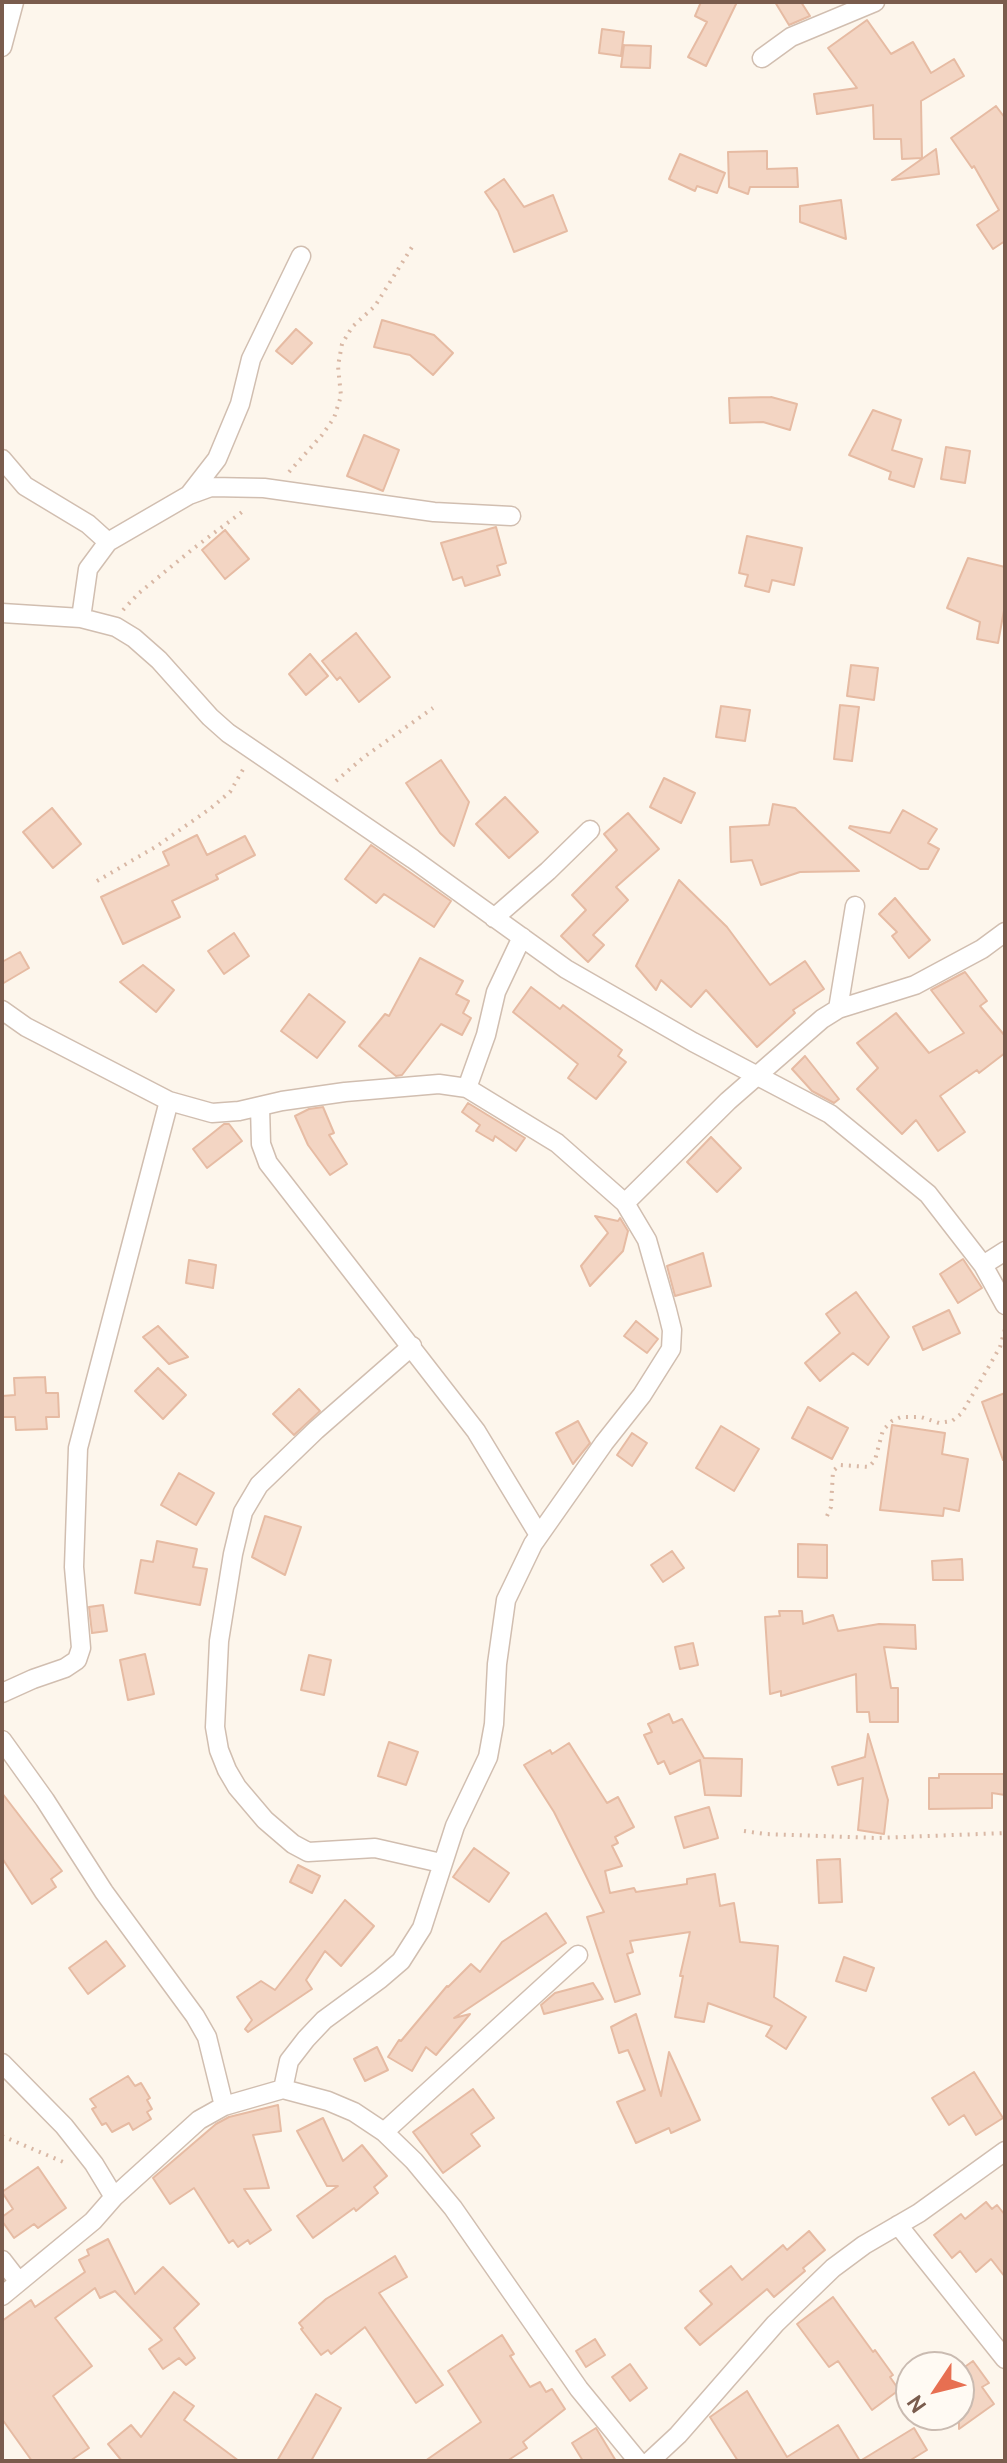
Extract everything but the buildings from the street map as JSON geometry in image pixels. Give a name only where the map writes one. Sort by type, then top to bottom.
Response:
[{"type":"street","points":[[2,47],[14,2]]},
{"type":"street","points":[[762,58],[791,37],[875,2]]},
{"type":"street","points":[[189,495],[217,459],[240,404],[251,359],[301,256]]},
{"type":"street","points":[[2,459],[25,486],[88,524],[108,542]]},
{"type":"street","points":[[81,618],[88,569],[108,542],[189,495],[211,487],[270,489],[434,512],[511,516]]},
{"type":"street","points":[[2,613],[81,618],[116,627],[159,660],[210,717],[250,749],[413,859],[566,969],[830,1114],[928,1194],[983,1265],[1005,1305]]},
{"type":"street","points":[[494,918],[590,830]]},
{"type":"street","points":[[838,1009],[855,906]]},
{"type":"street","points":[[625,1203],[756,1075],[838,1009],[915,985],[982,949],[1005,932]]},
{"type":"street","points":[[467,1088],[486,1035],[496,992],[522,937]]},
{"type":"street","points":[[2,1010],[26,1027],[169,1101],[212,1113],[373,1090],[439,1084],[467,1088],[557,1143],[625,1203],[647,1240],[672,1330],[671,1349],[642,1395],[539,1535],[506,1600],[488,1757],[455,1826],[422,1928],[401,1961],[324,2020],[289,2061],[283,2089]]},
{"type":"street","points":[[2,1693],[65,1668],[77,1660],[81,1648],[74,1567],[78,1448],[169,1101]]},
{"type":"street","points":[[260,1106],[261,1144],[268,1163],[476,1431],[539,1535]]},
{"type":"street","points":[[983,1265],[1005,1251]]},
{"type":"street","points":[[412,1346],[259,1485],[243,1512],[219,1641],[215,1727],[219,1750],[237,1787],[265,1820],[293,1844],[308,1852],[375,1848],[441,1863]]},
{"type":"street","points":[[2,1740],[104,1892],[195,2016],[207,2037],[224,2106]]},
{"type":"street","points":[[384,2132],[578,1955]]},
{"type":"street","points":[[2,2063],[64,2126],[94,2164],[114,2197]]},
{"type":"street","points":[[2,2296],[93,2221],[114,2197],[199,2120],[224,2106],[283,2089],[328,2101],[354,2112],[384,2132],[414,2161],[453,2208],[579,2389],[638,2461]]},
{"type":"street","points":[[650,2461],[678,2435],[739,2363],[804,2294],[833,2268],[1005,2151]]},
{"type":"street","points":[[898,2225],[1005,2359]]},
{"type":"street","points":[[2,2260],[19,2282]]},
{"type":"path","points":[[116,627],[122,612],[139,593],[270,489],[322,435],[334,418],[341,396],[338,366],[342,344],[352,327],[375,306],[412,247]]},
{"type":"path","points":[[322,798],[339,778],[433,708]]},
{"type":"path","points":[[97,881],[157,846],[230,792],[243,771],[250,749]]},
{"type":"path","points":[[827,1516],[831,1507],[833,1471],[840,1465],[869,1467],[875,1460],[883,1430],[892,1421],[901,1417],[921,1417],[939,1423],[952,1421],[962,1413],[1000,1347],[1005,1329]]},
{"type":"path","points":[[744,1831],[877,1838],[1005,1833]]},
{"type":"path","points":[[2,2136],[65,2164],[94,2164]]}]
